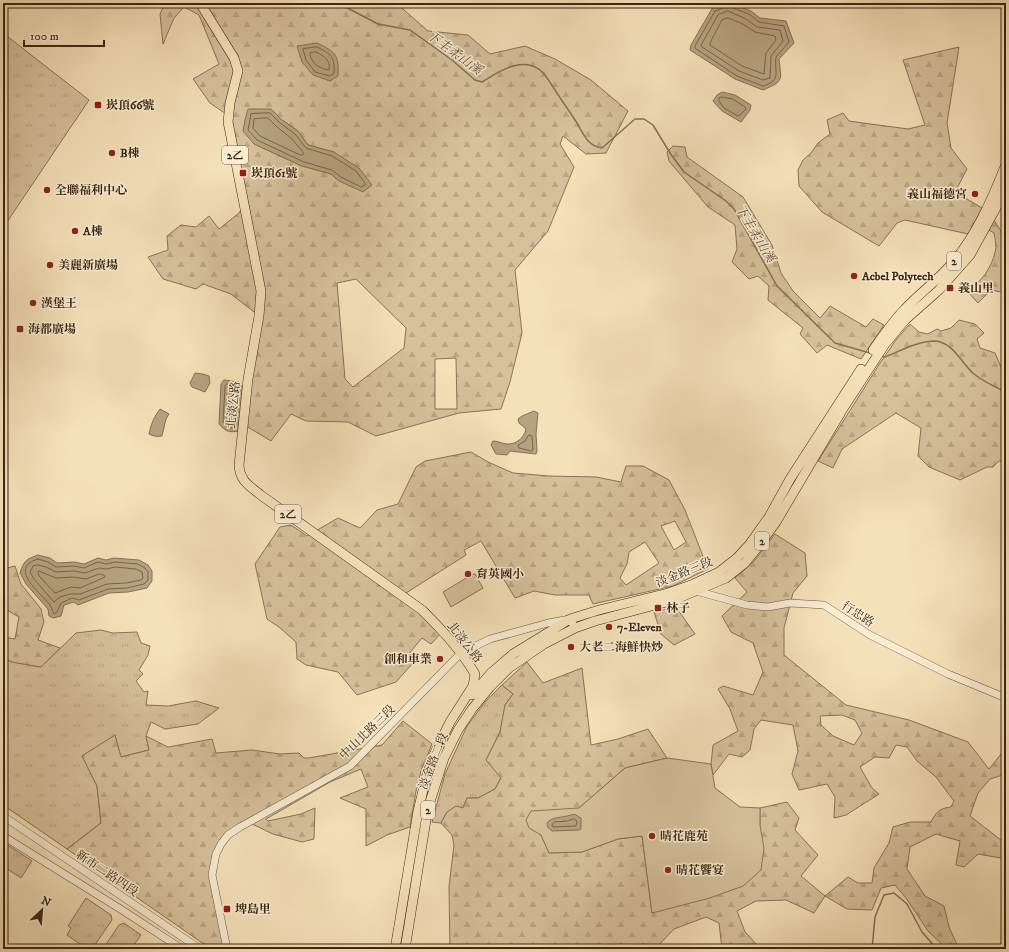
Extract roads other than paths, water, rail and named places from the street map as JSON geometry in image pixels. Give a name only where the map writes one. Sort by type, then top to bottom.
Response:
[{"type":"main road","name":"北淡公路","points":[[200,3],[234,58],[238,70],[230,103],[228,122],[261,291],[259,316],[248,379],[239,474],[243,480],[262,496],[422,610],[443,631],[461,653],[475,674],[473,686],[459,710]]},
{"type":"main road","name":"2","points":[[882,342],[905,308],[947,269],[964,249],[991,199],[1006,164]]},
{"type":"main road","name":"2","points":[[882,342],[939,290],[970,255],[998,204],[1006,184]]},
{"type":"main road","name":"淡金路三段","points":[[490,686],[509,668],[544,644],[575,628],[595,621],[674,600],[719,572],[737,558],[749,545],[769,517],[790,479],[882,342]]},
{"type":"main road","name":"淡金路三段","points":[[459,710],[491,673],[513,654],[570,619],[599,610],[694,588]]},
{"type":"main road","name":"淡金路二段","points":[[405,949],[428,808],[444,758],[458,730],[490,686]]},
{"type":"main road","name":"淡金路二段","points":[[395,949],[418,811],[426,778],[434,755],[450,722],[459,710]]},
{"type":"street","name":"行忠路","points":[[694,588],[747,605],[768,607],[790,603],[824,605],[870,635],[948,674],[1006,698]]},
{"type":"street","name":"中山北路三段","points":[[227,949],[212,875],[216,854],[228,835],[350,766],[461,653],[490,639],[548,622],[570,619]]},
{"type":"street","points":[[570,619],[575,628]]},
{"type":"street","name":"新市二路四段","points":[[3,816],[200,949]]},
{"type":"street","name":"新市二路四段","points":[[3,836],[182,949]]},
{"type":"water","points":[[725,3],[731,3],[751,11],[760,18],[786,21],[794,43],[779,59],[781,76],[775,84],[763,90],[735,79],[690,50],[691,45],[713,7]]},
{"type":"water","points":[[317,43],[332,52],[337,59],[338,76],[330,81],[313,75],[302,62],[297,46]]},
{"type":"water","points":[[722,92],[735,95],[751,105],[750,110],[741,122],[722,111],[713,101],[717,95]]},
{"type":"water","points":[[248,109],[271,109],[282,120],[298,131],[308,145],[334,152],[359,168],[372,185],[363,192],[339,181],[331,174],[302,166],[254,144],[243,131]]},
{"type":"water","points":[[195,373],[209,376],[210,383],[205,392],[192,387],[190,383]]},
{"type":"water","points":[[224,380],[239,382],[243,389],[238,431],[227,431],[219,424],[221,384]]},
{"type":"water","points":[[160,409],[169,414],[166,419],[162,436],[155,436],[149,434],[153,421]]},
{"type":"water","points":[[534,411],[538,413],[536,454],[510,451],[507,455],[496,454],[491,445],[493,441],[510,444],[519,440],[526,429],[519,423],[518,419]]},
{"type":"water","points":[[38,555],[50,558],[57,563],[74,562],[84,564],[98,558],[106,560],[114,558],[139,560],[148,565],[152,571],[152,581],[147,588],[128,592],[109,593],[78,605],[74,602],[64,605],[61,616],[53,618],[49,616],[48,609],[26,584],[20,573],[26,561]]},
{"type":"water","points":[[574,814],[581,818],[581,829],[552,831],[549,829],[547,823],[552,819]]},
{"type":"waterway","name":"下圭柔山溪","points":[[338,3],[378,24],[410,30],[452,60],[475,80],[482,82],[502,70],[518,65],[533,66],[544,74],[586,139],[597,147],[602,148],[635,119],[644,119],[653,125],[670,153],[684,172],[726,201],[734,209],[777,286],[835,343],[870,353]]},
{"type":"waterway","name":"下圭柔山溪","points":[[881,356],[885,357],[929,341],[941,342],[952,349],[974,374],[1006,392]]},
{"type":"waterway","points":[[872,949],[875,917],[884,895],[894,893],[907,904],[922,932],[937,949]]},
{"type":"place","name":"崁頂66號","points":[[98,105]]},
{"type":"place","name":"B棟","points":[[112,153]]},
{"type":"place","name":"崁頂61號","points":[[243,173]]},
{"type":"place","name":"全聯福利中心","points":[[47,190]]},
{"type":"place","name":"義山福德宮","points":[[975,194]]},
{"type":"place","name":"A棟","points":[[75,231]]},
{"type":"place","name":"美麗新廣場","points":[[50,265]]},
{"type":"place","name":"Acbel Polytech","points":[[854,276]]},
{"type":"place","name":"義山里","points":[[950,288]]},
{"type":"place","name":"漢堡王","points":[[33,303]]},
{"type":"place","name":"海都廣場","points":[[20,329]]},
{"type":"place","name":"育英國小","points":[[468,574]]},
{"type":"place","name":"林子","points":[[658,608]]},
{"type":"place","name":"7-Eleven","points":[[609,627]]},
{"type":"place","name":"大老二海鮮快炒","points":[[571,647]]},
{"type":"place","name":"創和車業","points":[[440,659]]},
{"type":"place","name":"晴花鹿苑","points":[[652,836]]},
{"type":"place","name":"晴花饗宴","points":[[668,870]]},
{"type":"place","name":"埤島里","points":[[227,909]]}]
